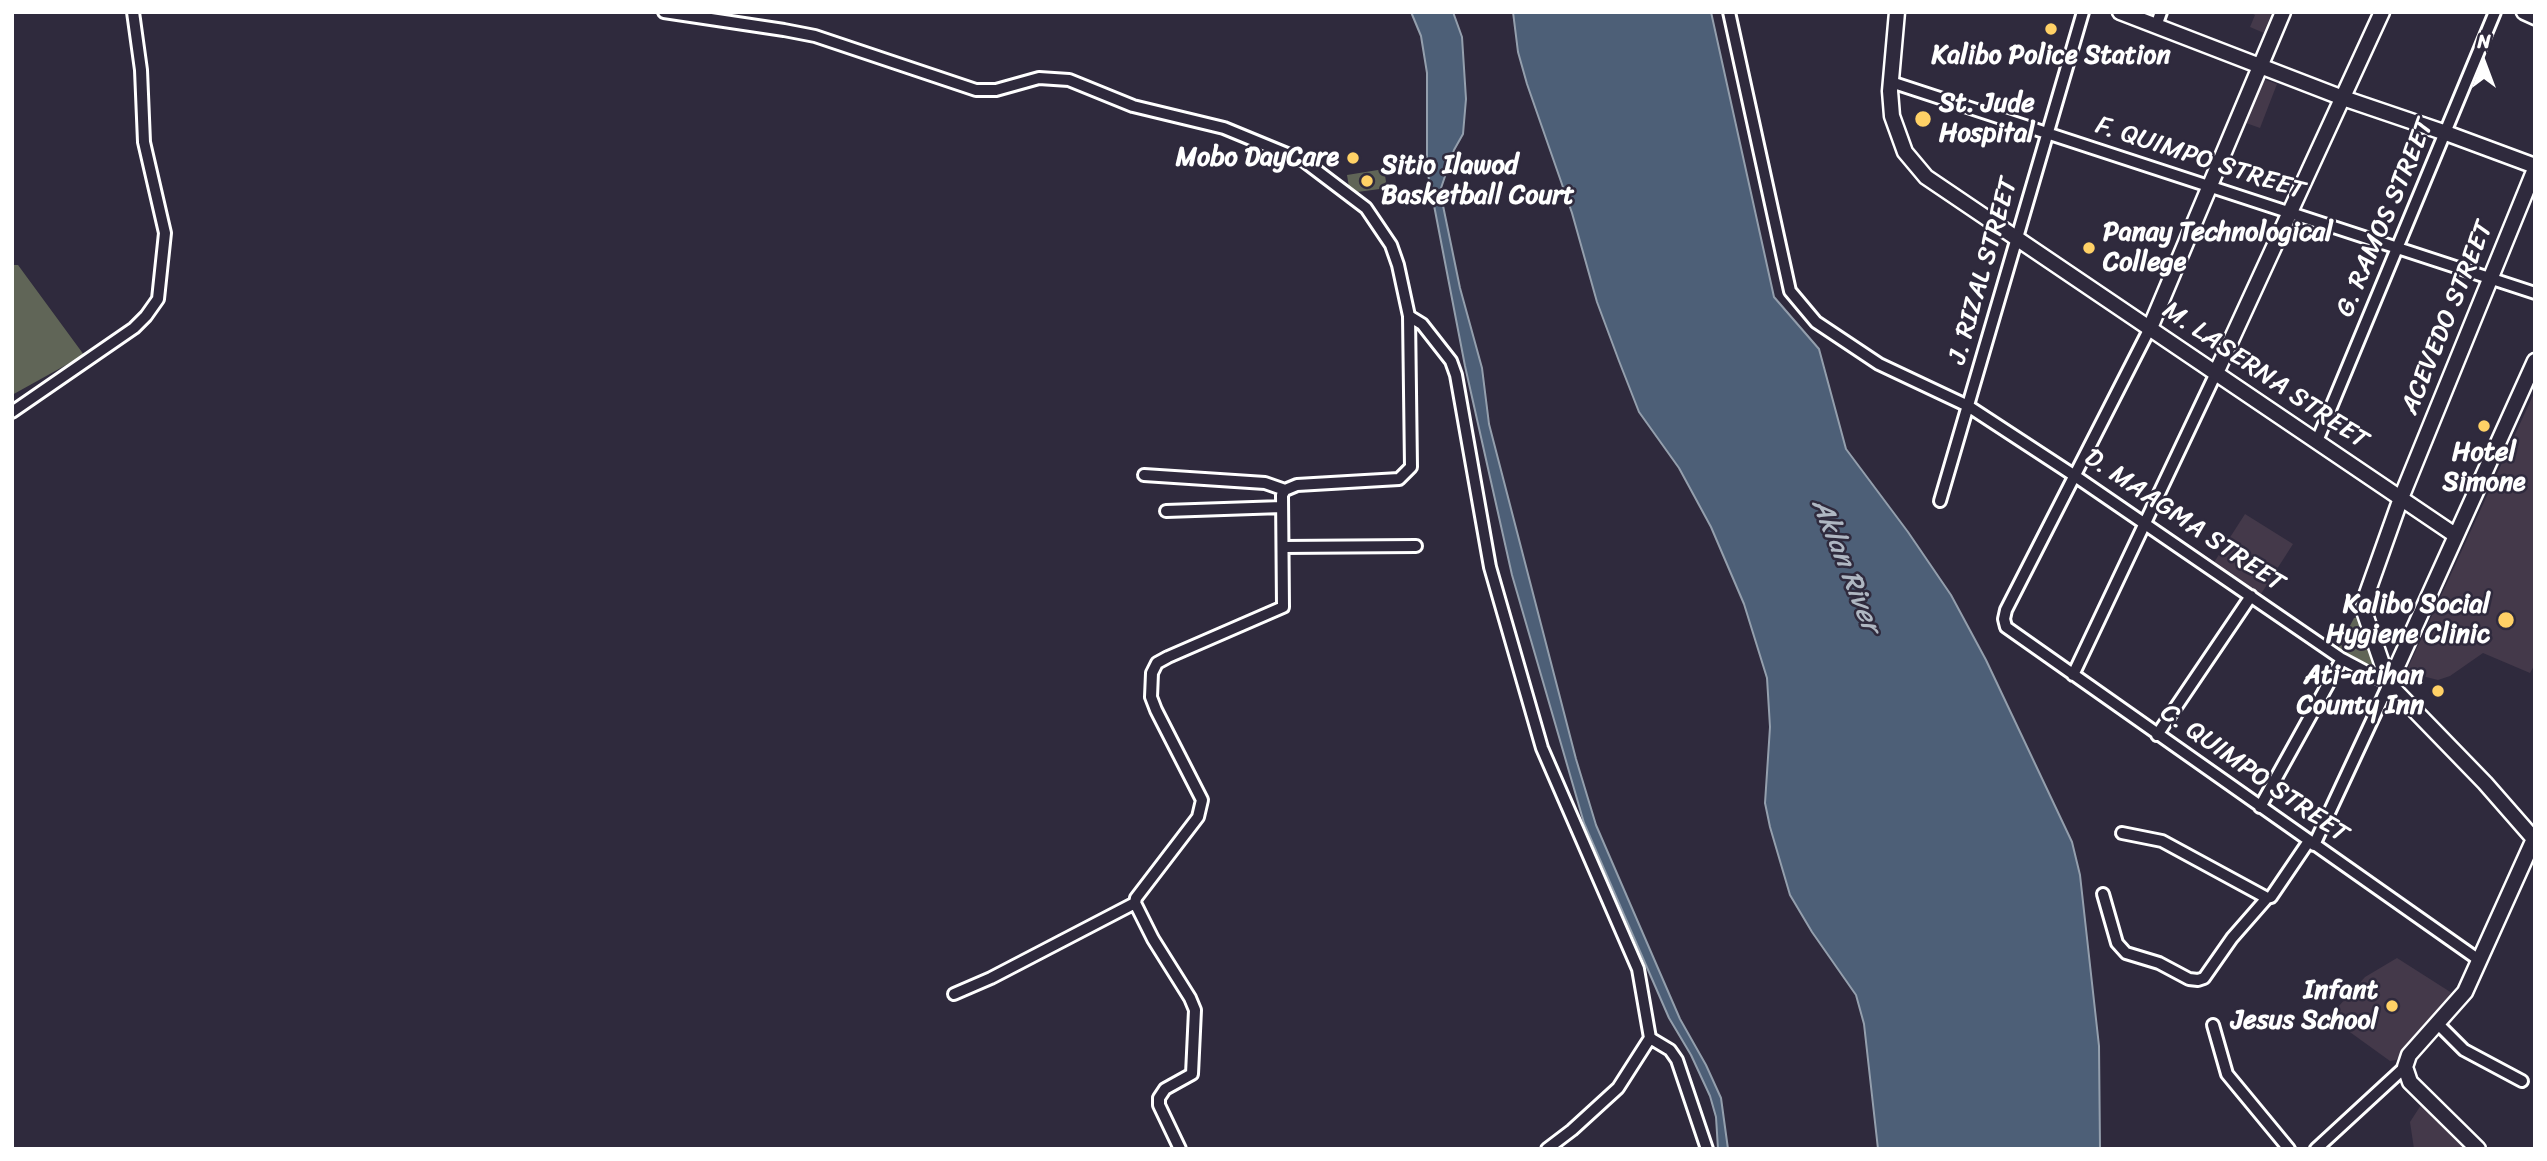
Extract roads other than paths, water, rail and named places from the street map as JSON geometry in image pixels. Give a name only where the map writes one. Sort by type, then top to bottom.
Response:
[{"type":"street","points":[[12,412],[134,328],[158,299],[165,233],[144,142],[141,70],[133,12]]},
{"type":"street","points":[[663,12],[815,36],[967,88],[988,91],[1039,78],[1069,80],[1133,106],[1224,128],[1304,161],[1366,208],[1391,245],[1409,316],[1411,467],[1399,479],[1297,485],[1285,490],[1282,495],[1283,607],[1168,657],[1157,663],[1152,673],[1151,697],[1156,710],[1202,800],[1198,817],[1136,898],[1135,903],[1195,1010],[1192,1074],[1165,1089],[1158,1098],[1180,1149]]},
{"type":"street","name":"D. MAAGMA STREET","points":[[1729,12],[1790,291],[1816,322],[1879,364],[1968,406],[2145,523],[2342,659],[2389,684],[2532,834]]},
{"type":"street","name":"M. LASERNA STREET","points":[[1897,12],[1890,108],[1895,130],[1915,166],[1932,182],[2455,535]]},
{"type":"street","name":"J. RIZAL STREET","points":[[1940,501],[2083,12]]},
{"type":"street","points":[[2120,12],[2158,19],[2260,66],[2343,98],[2446,132],[2535,167]]},
{"type":"street","points":[[2075,476],[2150,328],[2283,12]]},
{"type":"street","points":[[2073,675],[2382,12]]},
{"type":"street","name":"G. RAMOS STREET","points":[[2317,441],[2495,12]]},
{"type":"street","points":[[2524,12],[2535,17]]},
{"type":"street","name":"F. QUIMPO STREET","points":[[1891,82],[2535,293]]},
{"type":"street","name":"ACEVEDO STREET","points":[[2389,684],[2364,611],[2365,599],[2401,498],[2535,167]]},
{"type":"street","points":[[1409,316],[1422,324],[1451,361],[1490,567],[1542,748],[1638,970],[1650,1038],[1618,1088],[1547,1149]]},
{"type":"street","points":[[2103,894],[2117,943],[2126,953],[2159,963],[2189,979],[2198,980],[2204,978],[2232,938],[2267,898],[2271,897],[2311,843],[2389,684],[2535,361]]},
{"type":"street","points":[[1144,475],[1265,483],[1285,490]]},
{"type":"street","name":"C. QUIMPO STREET","points":[[2075,476],[2006,610],[2004,623],[2009,630],[2479,960]]},
{"type":"street","points":[[1166,511],[1282,507]]},
{"type":"street","points":[[1283,547],[1416,546]]},
{"type":"street","points":[[2157,735],[2251,596]]},
{"type":"street","points":[[2260,807],[2342,659]]},
{"type":"street","points":[[2122,833],[2162,841],[2267,898]]},
{"type":"street","points":[[2316,1149],[2405,1067],[2409,1055],[2465,992],[2532,834]]},
{"type":"street","points":[[954,994],[991,978],[1135,903]]},
{"type":"street","points":[[2438,1024],[2464,1050],[2522,1081]]},
{"type":"street","points":[[2213,1025],[2227,1074],[2288,1149]]},
{"type":"street","points":[[1650,1038],[1670,1050],[1677,1060],[1707,1149]]},
{"type":"street","points":[[2405,1067],[2410,1082],[2478,1149]]},
{"type":"water","points":[[1411,12],[1453,12],[1462,37],[1466,99],[1463,134],[1454,150],[1440,191],[1460,288],[1482,368],[1489,424],[1576,759],[1596,825],[1680,1019],[1721,1098],[1728,1149],[1718,1149],[1716,1117],[1710,1096],[1691,1055],[1669,1018],[1584,823],[1512,575],[1465,366],[1427,169],[1427,73],[1421,36]]},
{"type":"water","name":"Aklan River","points":[[1513,12],[1711,12],[1774,297],[1819,349],[1846,449],[1951,595],[1986,660],[2072,842],[2080,875],[2099,1046],[2100,1149],[1878,1149],[1864,1024],[1856,995],[1790,895],[1770,827],[1765,803],[1770,727],[1767,678],[1744,604],[1711,527],[1679,468],[1639,412],[1619,361],[1597,302],[1572,213],[1527,84],[1518,52]]},
{"type":"place","name":"Kalibo Police Station","points":[[2051,29]]},
{"type":"place","name":"St. Jude Hospital","points":[[1923,119]]},
{"type":"place","name":"Mobo DayCare","points":[[1353,158]]},
{"type":"place","name":"Sitio Ilawod Basketball Court","points":[[1367,181]]},
{"type":"place","name":"Panay Technological College","points":[[2089,248]]},
{"type":"place","name":"Hotel Simone","points":[[2484,426]]},
{"type":"place","name":"Kalibo Social Hygiene Clinic","points":[[2506,620]]},
{"type":"place","name":"Ati-atihan County Inn","points":[[2438,691]]},
{"type":"place","name":"Infant Jesus School","points":[[2392,1006]]}]
